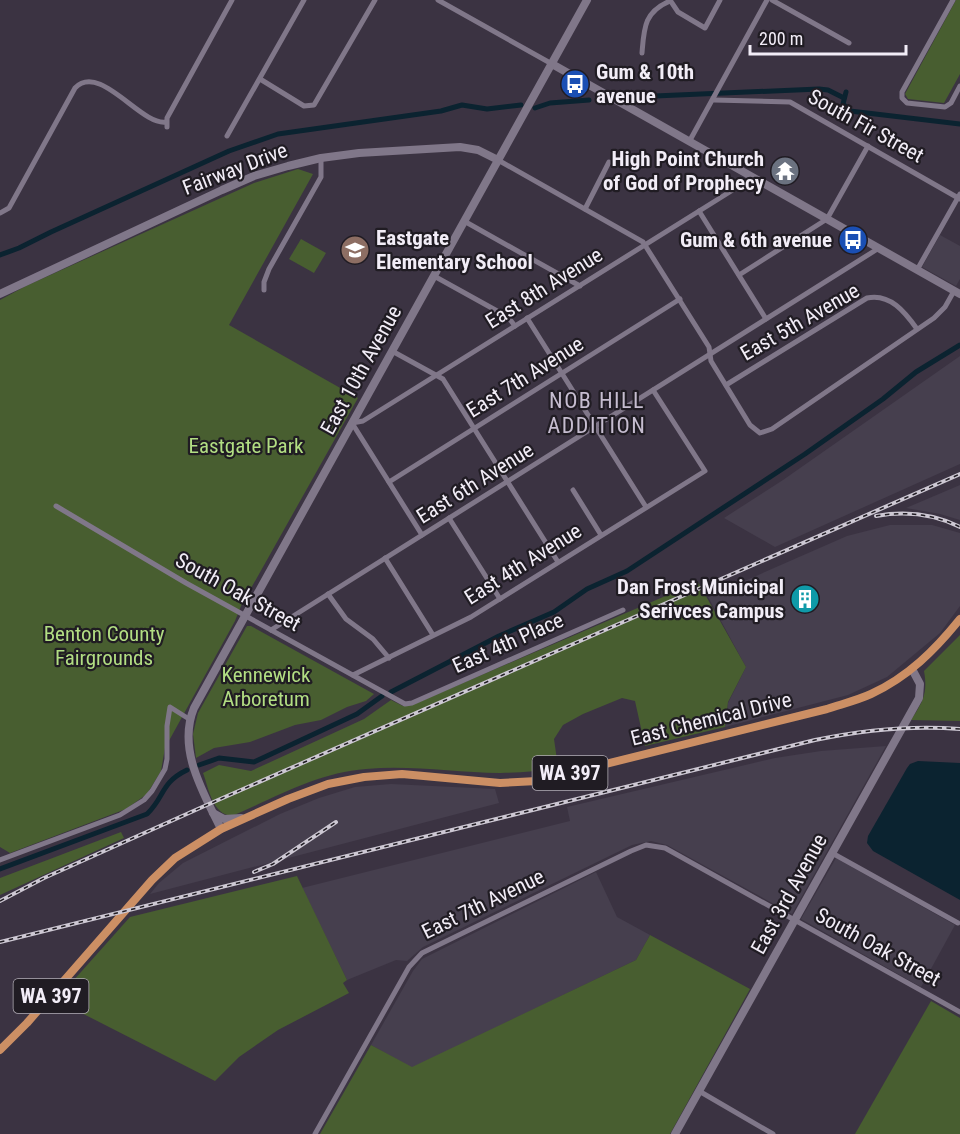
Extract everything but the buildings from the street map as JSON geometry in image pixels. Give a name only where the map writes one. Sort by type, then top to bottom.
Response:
[{"type":"main road","name":"East Chemical Drive","points":[[0,1050],[27,1023],[152,880],[175,858],[221,829],[245,818],[328,784],[364,777],[402,774],[500,783],[537,781],[827,709],[870,695],[912,669],[936,648],[960,619]]},
{"type":"street","points":[[0,213],[9,208],[75,88],[80,83],[88,81],[98,84],[126,100],[154,121],[166,125],[232,0]]},
{"type":"street","points":[[227,136],[304,0]]},
{"type":"street","points":[[260,79],[304,106],[311,107],[318,102],[375,0]]},
{"type":"street","points":[[438,0],[957,293],[940,313],[772,429],[760,432],[750,425],[711,361],[709,346],[640,239],[498,160]]},
{"type":"street","name":"East 10th Avenue","points":[[221,829],[190,759],[189,719],[587,0]]},
{"type":"street","points":[[642,53],[644,29],[658,7],[670,1],[678,12],[705,28],[720,0]]},
{"type":"street","points":[[689,142],[767,0]]},
{"type":"street","points":[[772,0],[849,43]]},
{"type":"street","points":[[952,0],[901,95],[908,103],[948,106],[960,87]]},
{"type":"street","name":"South Fir Street","points":[[716,95],[790,102],[959,197]]},
{"type":"street","points":[[739,275],[826,219],[868,146]]},
{"type":"street","name":"Fairway Drive","points":[[0,294],[222,190],[270,171],[321,158],[453,147],[478,150],[498,160]]},
{"type":"street","points":[[264,290],[264,282],[269,269],[321,177],[321,158]]},
{"type":"street","points":[[585,209],[609,162]]},
{"type":"street","name":"East 8th Avenue","points":[[352,423],[363,421],[752,177]]},
{"type":"street","points":[[917,270],[959,197]]},
{"type":"street","points":[[699,211],[766,319]]},
{"type":"street","points":[[464,221],[580,286]]},
{"type":"street","name":"East 6th Avenue","points":[[271,630],[879,249]]},
{"type":"street","points":[[434,276],[507,317],[515,326]]},
{"type":"street","name":"East 5th Avenue","points":[[726,385],[867,298],[879,297],[895,304],[906,313],[917,329]]},
{"type":"street","name":"East 7th Avenue","points":[[389,482],[680,299]]},
{"type":"street","points":[[527,318],[646,507]]},
{"type":"street","points":[[392,351],[443,379],[558,562]]},
{"type":"street","name":"East 4th Avenue","points":[[353,675],[471,617],[705,471],[653,390]]},
{"type":"street","points":[[352,423],[422,535]]},
{"type":"street","points":[[573,490],[601,535]]},
{"type":"street","name":"South Oak Street","points":[[56,507],[245,616],[405,704]]},
{"type":"street","points":[[449,518],[500,599]]},
{"type":"street","points":[[385,558],[434,635]]},
{"type":"street","points":[[328,594],[345,619],[373,639],[389,658]]},
{"type":"street","name":"East 4th Place","points":[[405,704],[410,704],[623,610]]},
{"type":"street","name":"East 3rd Avenue","points":[[675,1134],[919,698],[920,684],[912,669]]},
{"type":"street","points":[[0,860],[133,808],[153,791],[165,769],[170,707],[189,719]]},
{"type":"street","points":[[212,812],[224,819],[245,818]]},
{"type":"street","name":"East 7th Avenue","points":[[315,1134],[410,967],[422,953],[631,851],[646,845],[653,845]]},
{"type":"street","name":"South Oak Street","points":[[653,845],[665,848],[960,1012]]},
{"type":"street","points":[[832,853],[957,923]]},
{"type":"street","points":[[699,1091],[773,1134]]},
{"type":"shaded area","points":[[940,235],[960,246],[960,279],[956,286],[922,267]]},
{"type":"shaded area","points":[[960,356],[960,464],[775,547],[724,518],[783,480]]},
{"type":"shaded area","points":[[960,485],[960,520],[906,508]]},
{"type":"shaded area","points":[[890,525],[932,525],[960,533],[960,606],[940,633],[887,677],[848,695],[725,727],[728,703],[746,667],[708,597],[847,536]]},
{"type":"shaded area","points":[[886,746],[792,914],[667,845],[651,841],[632,845],[423,947],[407,961],[396,960],[347,980],[302,888],[570,821],[567,807],[775,758],[821,751]]},
{"type":"shaded area","points":[[391,784],[495,789],[499,803],[150,894],[159,883],[183,863],[280,814],[319,798],[355,787]]},
{"type":"shaded area","points":[[836,858],[955,925],[921,987],[801,919]]},
{"type":"shaded area","points":[[596,872],[617,917],[650,935],[636,960],[412,1068],[371,1045],[422,959]]},
{"type":"green space","points":[[956,0],[960,0],[960,74],[944,103],[908,99],[905,94]]},
{"type":"green space","name":"Benton County Fairgrounds","points":[[298,169],[313,174],[229,325],[358,398],[241,606],[165,748],[161,771],[147,794],[126,809],[10,853],[0,847],[0,300],[26,286],[254,183]]},
{"type":"green space","points":[[301,239],[326,253],[314,273],[289,259]]},
{"type":"green space","points":[[698,582],[746,667],[728,702],[725,727],[645,746],[635,701],[622,698],[563,725],[554,739],[558,767],[509,773],[414,768],[348,771],[314,780],[232,816],[220,811],[212,800],[203,773],[219,765],[251,771],[364,719],[391,700],[403,706],[412,705]]},
{"type":"green space","name":"Kennewick Arboretum","points":[[247,626],[251,626],[374,694],[366,701],[347,707],[321,720],[295,725],[250,742],[214,748],[196,758],[193,734],[198,713]]},
{"type":"green space","points":[[960,635],[960,721],[911,720],[924,697],[924,671]]},
{"type":"green space","points":[[121,832],[124,838],[0,895],[0,878]]},
{"type":"green space","points":[[297,876],[347,980],[343,983],[349,993],[278,1030],[239,1057],[215,1081],[56,1000],[130,917]]},
{"type":"green space","points":[[650,935],[750,989],[670,1134],[320,1134],[371,1045],[412,1067],[636,960]]},
{"type":"green space","points":[[931,1001],[960,1018],[960,1134],[855,1134]]},
{"type":"water","points":[[918,761],[960,763],[960,900],[873,851],[867,843],[868,836],[907,768]]},
{"type":"waterway","points":[[632,97],[819,89],[828,90],[844,98]]},
{"type":"waterway","points":[[846,92],[843,104],[850,111],[960,124]]},
{"type":"waterway","points":[[535,108],[550,103],[589,100]]},
{"type":"waterway","points":[[0,255],[229,151],[278,134],[441,111],[462,105],[487,109],[521,105]]},
{"type":"waterway","points":[[391,692],[499,636],[554,612],[587,589],[627,571],[805,454],[883,399],[916,372],[960,345]]},
{"type":"waterway","points":[[199,765],[219,758],[254,762],[357,714],[382,696]]},
{"type":"waterway","points":[[0,869],[147,814],[167,785],[187,770]]},
{"type":"railway","points":[[0,901],[44,878],[209,804],[960,474]]},
{"type":"railway","points":[[876,516],[919,515],[940,519],[960,527]]},
{"type":"railway","points":[[0,942],[815,740],[887,729],[960,729]]},
{"type":"railway","points":[[254,872],[273,864],[336,822]]},
{"type":"place","name":"Gum & 10th avenue","points":[[575,84]]},
{"type":"place","name":"High Point Church of God of Prophecy","points":[[785,171]]},
{"type":"place","name":"Gum & 6th avenue","points":[[853,240]]},
{"type":"place","name":"Eastgate Elementary School","points":[[355,250]]},
{"type":"place","name":"Dan Frost Municipal Serivces Campus","points":[[805,599]]},
{"type":"district","name":"NOB HILL ADDITION","points":[[597,413]]},
{"type":"park label","name":"Eastgate Park","points":[[246,446]]}]
